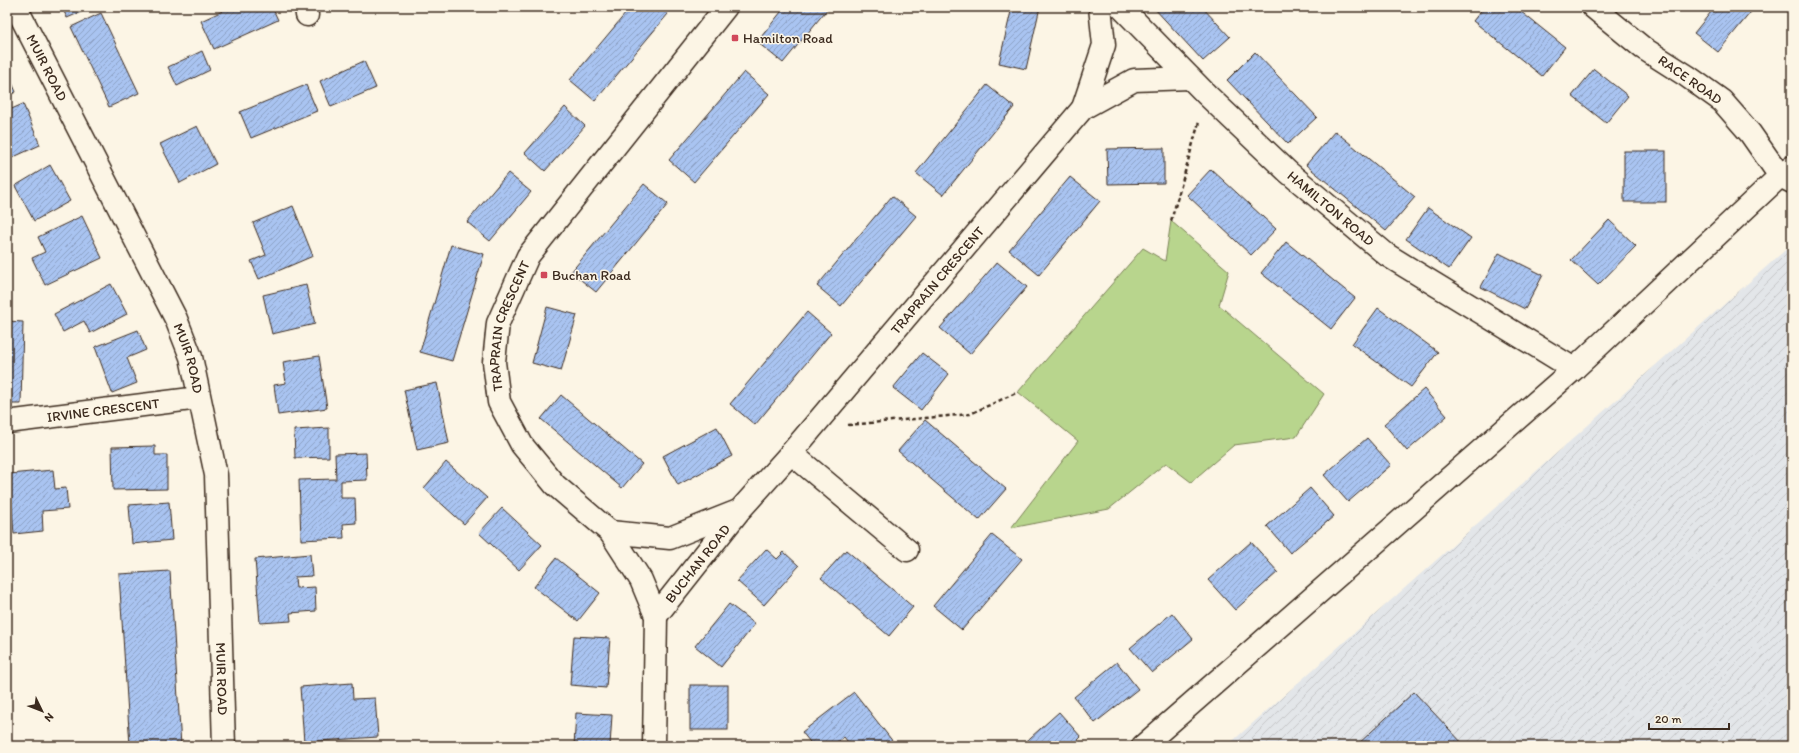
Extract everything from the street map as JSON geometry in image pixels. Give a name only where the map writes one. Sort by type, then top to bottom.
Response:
[{"type":"street","name":"MUIR ROAD","points":[[16,7],[176,319],[191,357],[216,475],[224,746]]},
{"type":"street","name":"TRAPRAIN CRESCENT","points":[[726,7],[528,256],[498,323],[494,362],[499,402],[522,445],[555,485],[610,532],[670,538],[739,511],[791,453],[1083,108],[1134,80],[1190,78]]},
{"type":"street","name":"TRAPRAIN CRESCENT","points":[[1083,108],[1104,45],[1100,7]]},
{"type":"street","name":"HAMILTON ROAD","points":[[1121,7],[1207,95],[1288,172],[1387,255],[1574,369]]},
{"type":"street","name":"RACE ROAD","points":[[1593,7],[1643,48],[1687,76],[1722,101],[1788,175]]},
{"type":"street","points":[[1143,746],[1574,369],[1788,175]]},
{"type":"street","name":"IRVINE CRESCENT","points":[[7,422],[199,398]]},
{"type":"street","points":[[791,453],[907,550]]},
{"type":"street","name":"BUCHAN ROAD","points":[[656,616],[739,511]]},
{"type":"street","name":"BUCHAN ROAD","points":[[610,532],[642,580],[656,616],[654,746]]},
{"type":"path","points":[[1171,221],[1207,95]]},
{"type":"path","points":[[811,428],[970,414],[1018,392]]},
{"type":"shaded area","points":[[1792,244],[1792,746],[1227,746]]},
{"type":"green space","points":[[1171,221],[1229,271],[1219,305],[1324,394],[1296,437],[1234,445],[1191,482],[1166,463],[1109,509],[1011,528],[1078,441],[1018,392],[1143,248],[1165,261]]},
{"type":"building","points":[[62,7],[93,7],[67,18]]},
{"type":"building","points":[[231,7],[272,7],[278,20],[214,49],[201,21]]},
{"type":"building","points":[[631,7],[660,7],[668,14],[595,101],[570,80]]},
{"type":"building","points":[[785,7],[829,7],[783,63],[757,42]]},
{"type":"building","points":[[1012,7],[1040,7],[1026,69],[999,63]]},
{"type":"building","points":[[1153,7],[1202,7],[1230,37],[1203,61]]},
{"type":"building","points":[[1484,7],[1515,7],[1565,47],[1542,76],[1473,21]]},
{"type":"building","points":[[1715,7],[1755,7],[1718,52],[1694,33]]},
{"type":"building","points":[[101,13],[139,93],[109,107],[71,27]]},
{"type":"building","points":[[202,51],[210,70],[177,86],[168,67]]},
{"type":"building","points":[[1255,52],[1317,117],[1288,144],[1227,80]]},
{"type":"building","points":[[364,61],[376,88],[331,107],[320,81]]},
{"type":"building","points":[[1594,69],[1628,96],[1606,123],[1572,96]]},
{"type":"building","points":[[7,71],[16,92],[7,96]]},
{"type":"building","points":[[744,72],[769,94],[694,182],[669,160]]},
{"type":"building","points":[[306,85],[317,111],[251,138],[240,112]]},
{"type":"building","points":[[987,85],[1014,107],[943,195],[916,173]]},
{"type":"building","points":[[23,104],[40,145],[7,160],[7,111]]},
{"type":"building","points":[[565,107],[585,126],[545,171],[525,153]]},
{"type":"building","points":[[197,126],[216,164],[180,183],[160,144]]},
{"type":"building","points":[[1335,131],[1415,197],[1386,231],[1306,165]]},
{"type":"building","points":[[1164,148],[1164,183],[1108,184],[1107,149]]},
{"type":"building","points":[[1624,151],[1666,151],[1666,202],[1624,202]]},
{"type":"building","points":[[50,165],[70,201],[34,221],[15,186]]},
{"type":"building","points":[[1211,169],[1276,229],[1251,255],[1187,195]]},
{"type":"building","points":[[508,173],[531,192],[490,241],[467,222]]},
{"type":"building","points":[[1070,177],[1100,201],[1039,275],[1009,250]]},
{"type":"building","points":[[644,184],[668,204],[596,292],[571,272]]},
{"type":"building","points":[[892,196],[916,216],[841,306],[817,286]]},
{"type":"building","points":[[293,206],[313,256],[259,279],[251,261],[266,255],[253,223]]},
{"type":"building","points":[[1428,208],[1471,238],[1449,269],[1406,239]]},
{"type":"building","points":[[82,216],[102,258],[45,285],[32,258],[45,252],[38,237]]},
{"type":"building","points":[[1609,220],[1636,246],[1598,285],[1571,260]]},
{"type":"building","points":[[1286,242],[1355,298],[1331,329],[1261,273]]},
{"type":"building","points":[[451,245],[484,254],[452,361],[420,352]]},
{"type":"building","points":[[1499,253],[1543,275],[1525,309],[1481,287]]},
{"type":"building","points":[[997,262],[1027,287],[970,354],[940,328]]},
{"type":"building","points":[[111,284],[127,314],[90,333],[84,321],[63,332],[54,314]]},
{"type":"building","points":[[306,285],[315,324],[272,334],[263,295]]},
{"type":"building","points":[[547,307],[577,315],[561,371],[532,363]]},
{"type":"building","points":[[1378,308],[1438,352],[1411,387],[1352,344]]},
{"type":"building","points":[[807,312],[831,333],[755,425],[730,404]]},
{"type":"building","points":[[7,321],[23,322],[21,404],[7,404]]},
{"type":"building","points":[[138,330],[146,350],[127,358],[137,383],[112,393],[95,347]]},
{"type":"building","points":[[922,353],[949,374],[921,410],[893,388]]},
{"type":"building","points":[[319,356],[327,408],[278,415],[274,385],[286,383],[283,362]]},
{"type":"building","points":[[437,383],[449,443],[417,450],[404,390]]},
{"type":"building","points":[[1424,389],[1447,416],[1407,451],[1384,424]]},
{"type":"building","points":[[561,395],[642,464],[622,488],[541,419]]},
{"type":"building","points":[[925,420],[1006,489],[979,520],[898,451]]},
{"type":"building","points":[[717,427],[732,456],[678,485],[663,456]]},
{"type":"building","points":[[329,428],[329,457],[295,458],[294,430]]},
{"type":"building","points":[[1367,438],[1391,465],[1348,502],[1324,475]]},
{"type":"building","points":[[155,446],[155,455],[167,455],[167,489],[113,490],[112,447]]},
{"type":"building","points":[[366,453],[367,480],[341,481],[341,498],[355,498],[356,523],[343,524],[344,538],[301,540],[299,480],[336,479],[335,454]]},
{"type":"building","points":[[446,462],[487,498],[464,524],[424,488]]},
{"type":"building","points":[[53,470],[55,489],[66,488],[68,509],[42,511],[43,531],[14,534],[9,474]]},
{"type":"building","points":[[1310,488],[1334,516],[1290,553],[1267,526]]},
{"type":"building","points":[[169,502],[172,540],[132,544],[129,505]]},
{"type":"building","points":[[502,508],[542,545],[519,570],[479,533]]},
{"type":"building","points":[[992,535],[1022,559],[962,630],[933,606]]},
{"type":"building","points":[[1251,542],[1278,572],[1235,610],[1208,580]]},
{"type":"building","points":[[766,549],[777,559],[784,552],[799,566],[764,605],[737,581]]},
{"type":"building","points":[[846,550],[913,607],[889,636],[821,578]]},
{"type":"building","points":[[310,554],[312,576],[295,577],[296,588],[315,587],[316,611],[290,613],[291,621],[260,623],[255,559]]},
{"type":"building","points":[[556,558],[600,593],[578,621],[534,587]]},
{"type":"building","points":[[170,571],[181,746],[130,746],[119,574]]},
{"type":"building","points":[[729,604],[755,624],[721,667],[695,646]]},
{"type":"building","points":[[1172,613],[1193,639],[1152,673],[1130,648]]},
{"type":"building","points":[[574,636],[610,638],[606,688],[570,685]]},
{"type":"building","points":[[1117,662],[1138,689],[1095,723],[1074,697]]},
{"type":"building","points":[[352,683],[353,699],[375,698],[378,737],[304,742],[300,687]]},
{"type":"building","points":[[690,685],[728,685],[728,730],[690,730]]},
{"type":"building","points":[[854,692],[894,743],[890,746],[851,746],[844,737],[832,746],[813,746],[802,732]]},
{"type":"building","points":[[1414,692],[1465,746],[1356,746]]},
{"type":"building","points":[[1059,712],[1081,737],[1072,746],[1021,746]]},
{"type":"building","points":[[576,713],[612,715],[610,746],[574,746]]},
{"type":"place","name":"Hamilton Road","points":[[735,38]]},
{"type":"place","name":"Buchan Road","points":[[544,275]]}]
